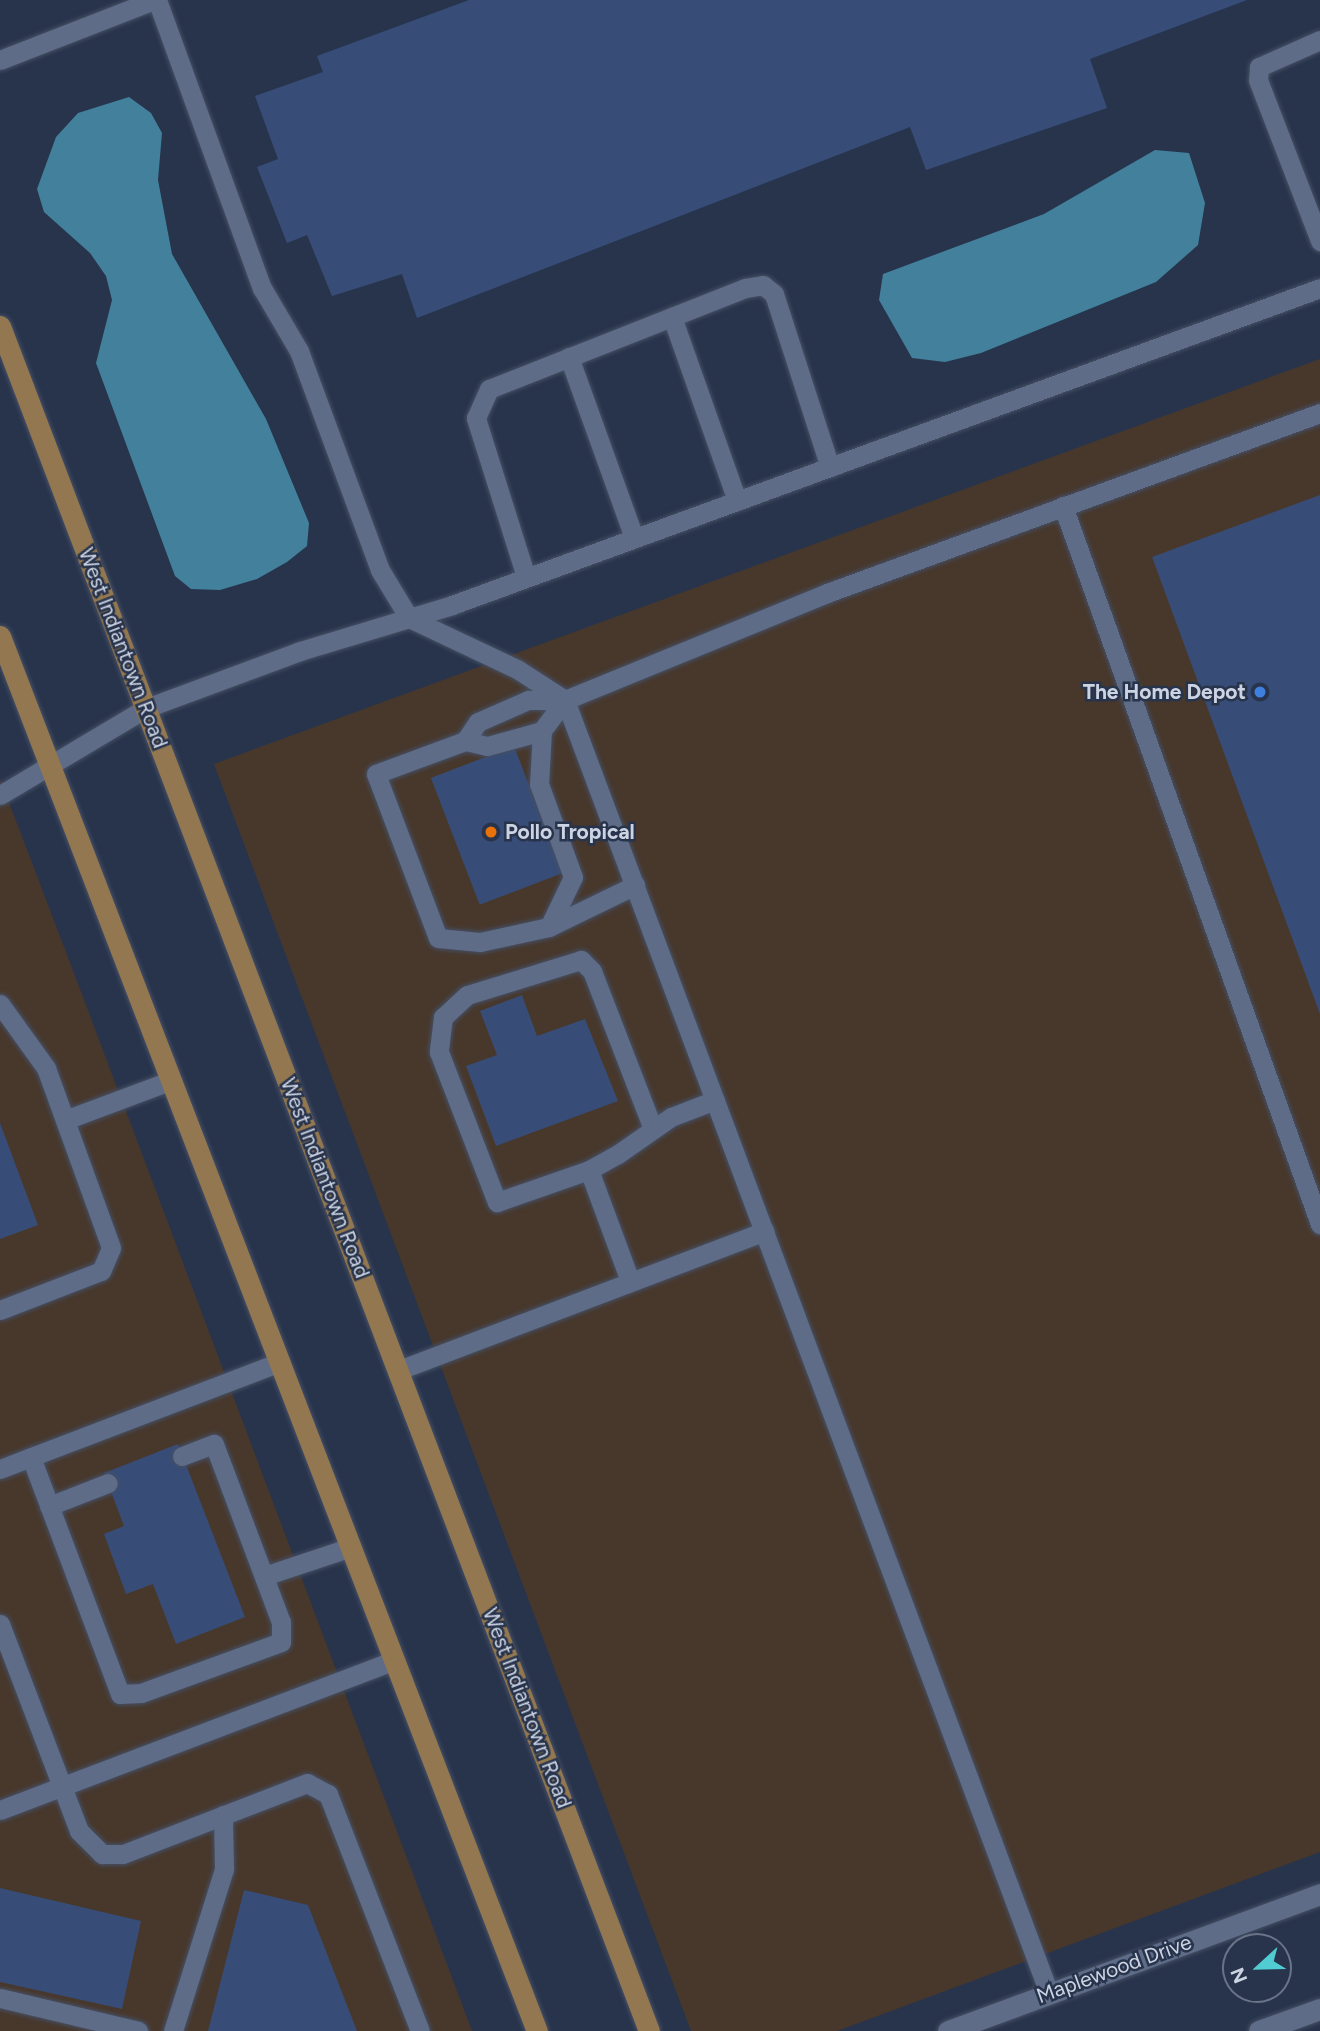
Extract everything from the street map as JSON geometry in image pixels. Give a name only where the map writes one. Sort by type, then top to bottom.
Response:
[{"type":"main road","name":"West Indiantown Road","points":[[0,326],[649,2031]]},
{"type":"main road","points":[[0,636],[537,2031]]},
{"type":"street","name":"Maplewood Drive","points":[[948,2031],[1320,1894]]},
{"type":"street","points":[[1259,2031],[1320,2009]]},
{"type":"lane","points":[[0,60],[155,0],[262,288],[299,351],[380,570],[409,618],[517,669],[565,700],[1049,1993]]},
{"type":"lane","points":[[1320,40],[1259,67],[1258,80],[1320,241]]},
{"type":"lane","points":[[526,578],[476,418],[489,389],[745,288],[763,285],[774,294],[830,467]]},
{"type":"lane","points":[[0,795],[146,708],[300,651],[409,618],[526,578],[1320,288]]},
{"type":"lane","points":[[672,317],[737,500]]},
{"type":"lane","points":[[569,357],[634,538]]},
{"type":"lane","points":[[465,741],[478,722],[528,699],[565,700],[827,593],[1320,413]]},
{"type":"lane","points":[[1063,506],[1320,1224]]},
{"type":"lane","points":[[549,927],[573,877],[538,784],[542,731],[565,700]]},
{"type":"lane","points":[[542,731],[487,746],[465,741],[376,774],[438,937],[480,942],[549,927],[635,885]]},
{"type":"lane","points":[[653,1129],[585,962],[574,959],[467,995],[443,1017],[437,1044],[497,1202],[589,1170],[653,1129],[715,1100]]},
{"type":"lane","points":[[0,1310],[101,1270],[111,1248],[46,1068],[3,1014]]},
{"type":"lane","points":[[65,1120],[172,1080]]},
{"type":"lane","points":[[589,1170],[630,1282]]},
{"type":"lane","points":[[399,1370],[764,1231]]},
{"type":"lane","points":[[0,1469],[280,1362]]},
{"type":"lane","points":[[31,1457],[120,1695],[141,1693],[281,1642],[281,1622],[214,1444],[182,1456]]},
{"type":"lane","points":[[49,1506],[108,1483]]},
{"type":"lane","points":[[264,1576],[351,1547]]},
{"type":"lane","points":[[0,1624],[65,1787],[79,1831],[102,1854],[122,1854],[307,1783],[328,1794],[420,2031]]},
{"type":"lane","points":[[0,1810],[394,1660]]},
{"type":"lane","points":[[173,2031],[224,1869],[223,1815]]},
{"type":"lane","points":[[0,1998],[138,2031]]},
{"type":"shaded area","points":[[1320,359],[1320,1852],[837,2031],[691,2031],[214,764]]},
{"type":"shaded area","points":[[0,779],[69,960],[472,2031],[0,2031]]},
{"type":"water","points":[[129,97],[151,113],[162,133],[158,180],[172,254],[266,419],[309,523],[307,546],[287,562],[257,579],[220,590],[191,589],[175,576],[96,363],[112,300],[106,276],[90,253],[44,212],[37,189],[56,137],[78,113]]},
{"type":"water","points":[[1155,150],[1189,153],[1205,203],[1198,245],[1156,282],[981,353],[945,362],[912,358],[879,300],[883,274],[1044,214]]},
{"type":"building","points":[[469,0],[1247,0],[1090,59],[1107,108],[926,170],[910,127],[417,318],[402,274],[332,296],[307,235],[287,243],[257,167],[278,159],[255,96],[323,72],[317,56]]},
{"type":"building","name":"The Home Depot","points":[[1320,495],[1320,1014],[1152,557]]},
{"type":"building","points":[[514,746],[563,873],[480,905],[431,778]]},
{"type":"building","points":[[522,995],[537,1036],[585,1019],[618,1101],[496,1146],[466,1066],[497,1055],[480,1011]]},
{"type":"building","points":[[0,1123],[38,1225],[0,1239]]},
{"type":"building","points":[[178,1444],[245,1617],[176,1644],[153,1584],[126,1594],[104,1534],[124,1526],[104,1473]]},
{"type":"building","points":[[0,1888],[141,1921],[122,2009],[0,1982]]},
{"type":"building","points":[[244,1890],[308,1905],[357,2031],[208,2031]]},
{"type":"place","name":"The Home Depot","points":[[1260,692]]},
{"type":"place","name":"Pollo Tropical","points":[[491,832]]}]
